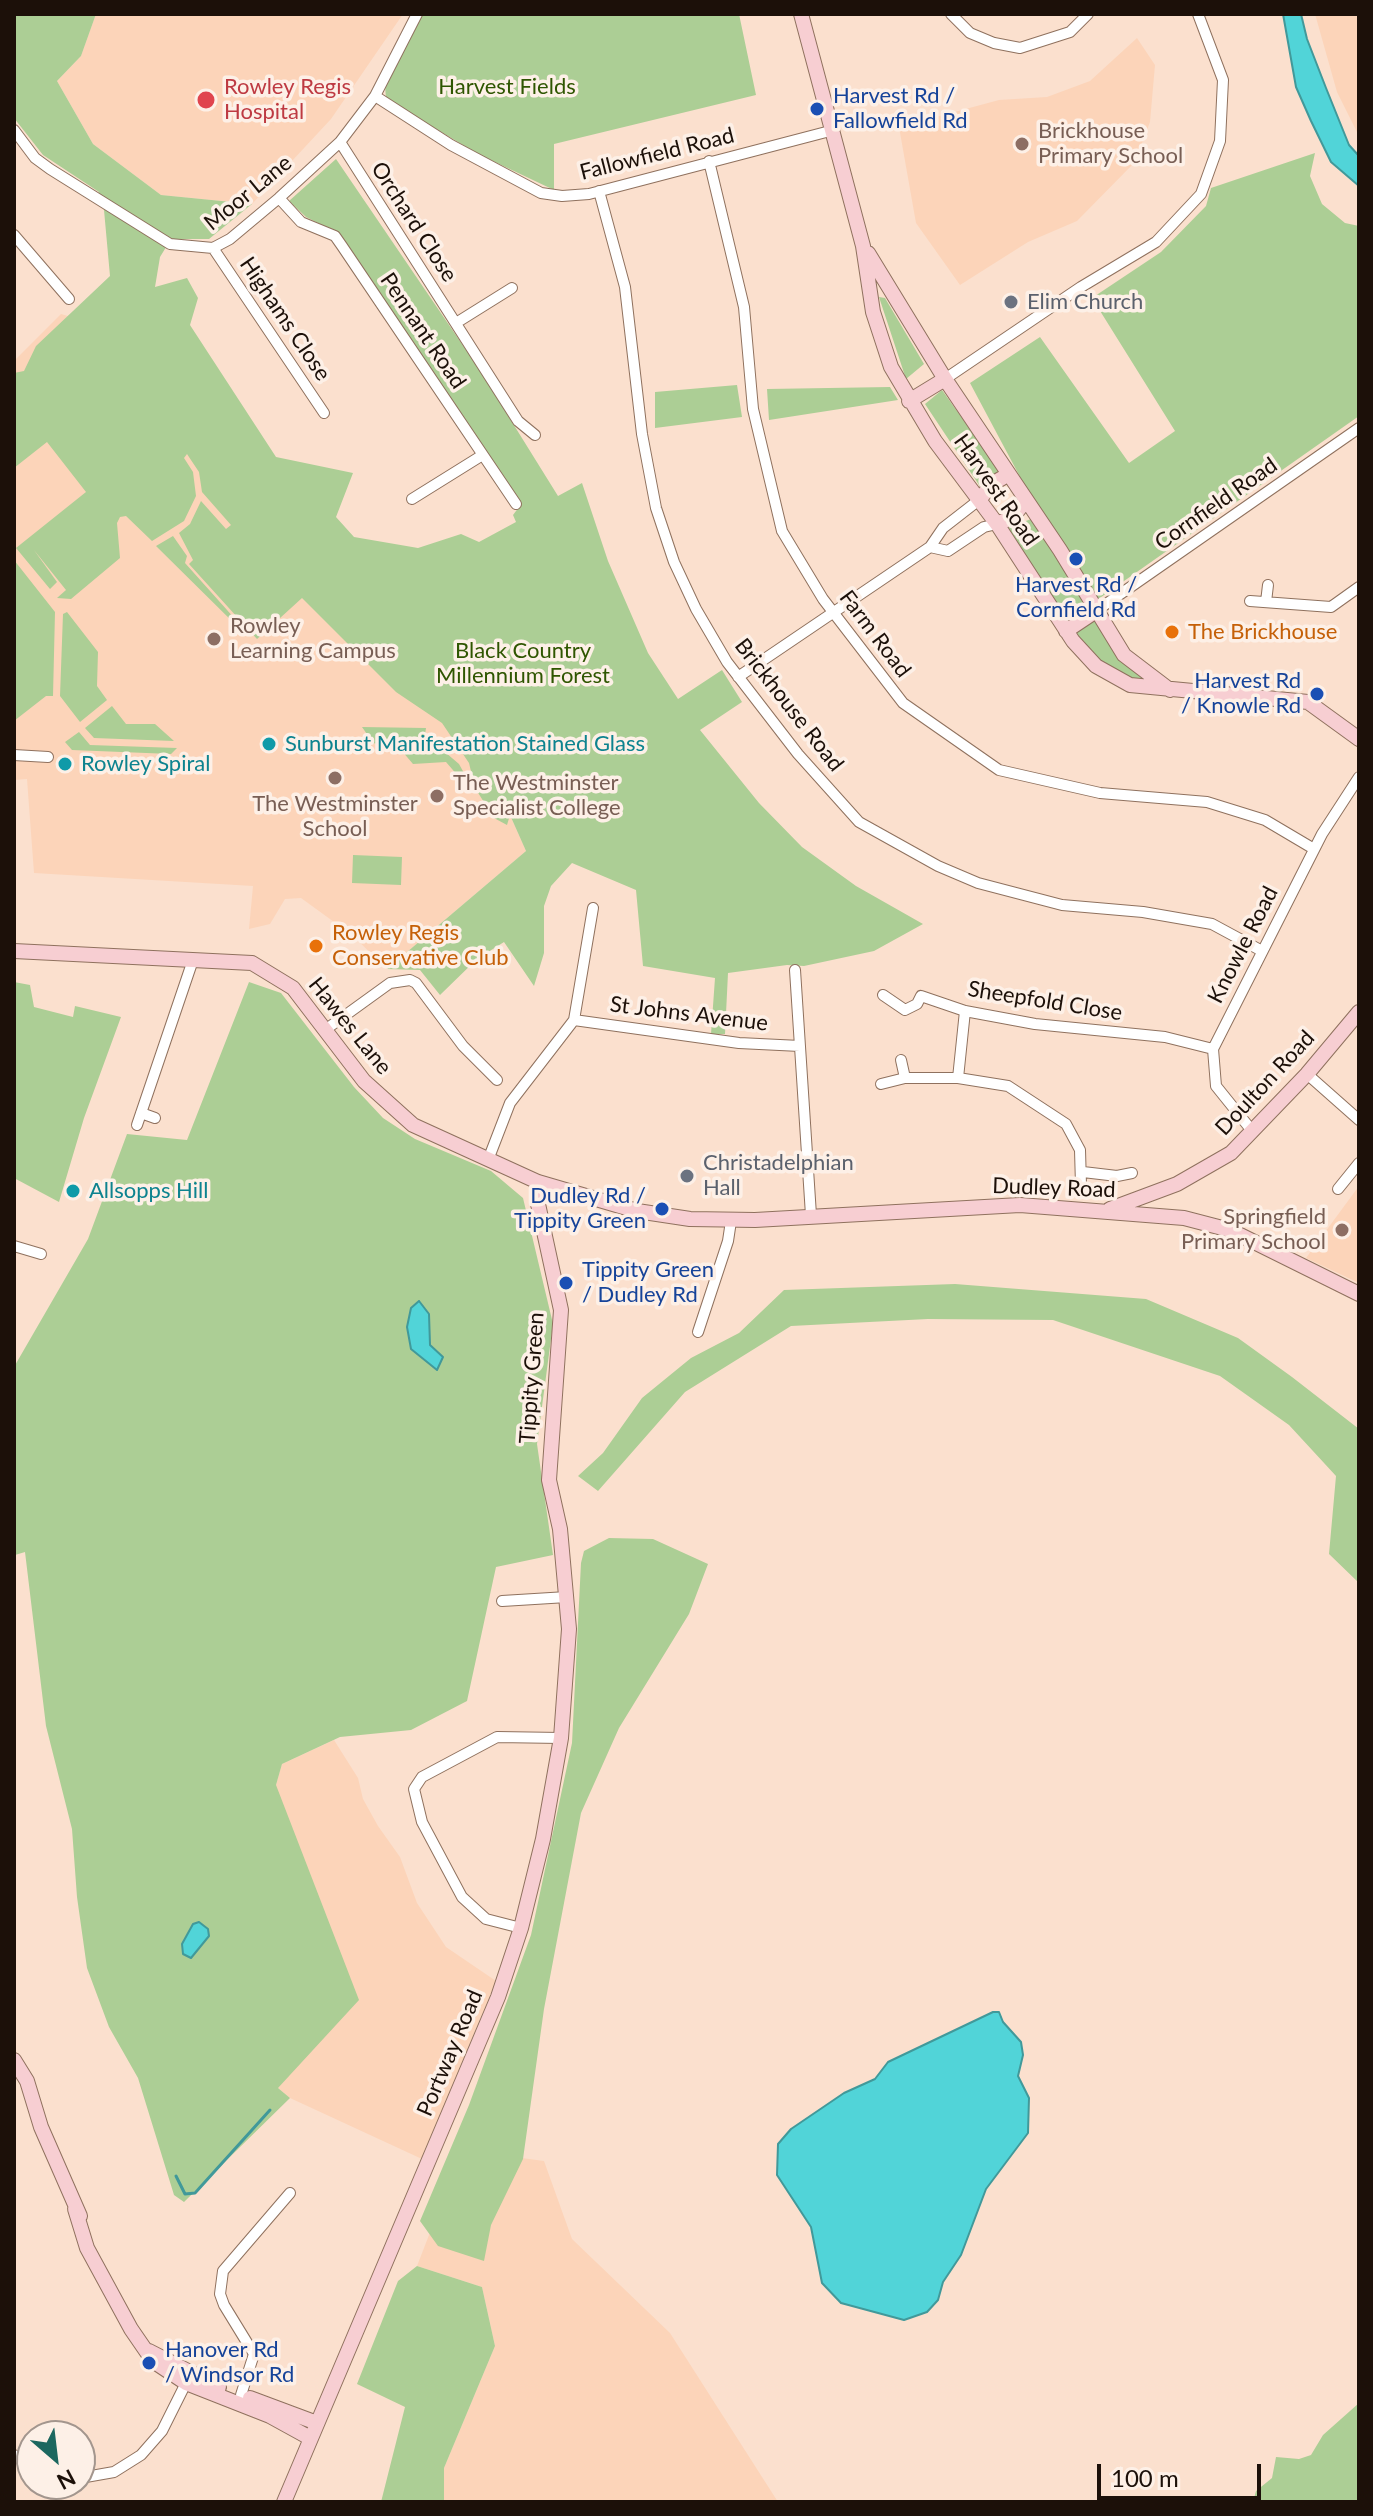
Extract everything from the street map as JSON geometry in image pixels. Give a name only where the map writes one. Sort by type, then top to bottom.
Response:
[{"type":"street","name":"Moor Lane","points":[[14,130],[50,169],[170,244],[213,248],[230,239],[340,142],[375,96],[417,14]]},
{"type":"street","name":"Harvest Road","points":[[801,14],[863,246],[873,312],[891,367],[909,401],[997,524],[1085,656],[1112,677],[1130,685],[1174,692],[1308,702],[1359,739]]},
{"type":"street","points":[[951,14],[970,33],[994,43],[1020,48],[1070,32],[1088,14]]},
{"type":"street","points":[[909,401],[1081,287],[1156,242],[1201,194],[1220,141],[1223,80],[1198,14]]},
{"type":"street","name":"Fallowfield Road","points":[[375,96],[451,145],[541,193],[562,196],[599,191],[830,131]]},
{"type":"street","name":"Orchard Close","points":[[340,142],[518,421],[535,435]]},
{"type":"street","name":"Farm Road","points":[[709,161],[744,307],[753,409],[782,531],[833,613],[903,703],[999,770],[1100,793],[1207,802],[1265,820],[1314,849]]},
{"type":"street","name":"Brickhouse Road","points":[[599,191],[625,287],[642,434],[656,508],[674,562],[696,609],[738,677],[798,754],[859,822],[938,866],[978,883],[1062,905],[1143,912],[1212,924],[1262,951]]},
{"type":"street","name":"Pennant Road","points":[[279,198],[301,222],[335,236],[516,504]]},
{"type":"street","points":[[14,235],[69,299]]},
{"type":"street","name":"Harvest Road","points":[[863,246],[945,379],[1133,665],[1174,692]]},
{"type":"street","name":"Highams Close","points":[[213,248],[324,413]]},
{"type":"street","points":[[456,323],[512,288]]},
{"type":"street","name":"Cornfield Road","points":[[1096,611],[1359,428]]},
{"type":"street","points":[[412,499],[481,456]]},
{"type":"street","points":[[738,677],[930,547],[943,528],[979,500],[992,484],[1009,474]]},
{"type":"street","points":[[930,547],[948,551],[984,527],[1013,517],[1026,500]]},
{"type":"street","points":[[1266,602],[1268,585]]},
{"type":"street","points":[[1250,601],[1331,607],[1359,587]]},
{"type":"street","points":[[1066,631],[1096,611]]},
{"type":"street","points":[[14,755],[48,757]]},
{"type":"street","name":"Knowle Road","points":[[1213,1049],[1314,849],[1359,777]]},
{"type":"street","points":[[488,1160],[510,1103],[574,1020],[593,908]]},
{"type":"street","name":"Hawes Lane","points":[[14,951],[252,963],[293,988],[364,1081],[396,1113],[413,1125],[538,1182]]},
{"type":"street","points":[[137,1125],[193,960]]},
{"type":"street","points":[[795,970],[811,1215]]},
{"type":"street","points":[[325,1030],[390,983],[410,980],[416,983],[463,1046],[497,1080]]},
{"type":"street","name":"Sheepfold Close","points":[[883,995],[900,1009],[912,1008],[921,996],[965,1011],[1035,1024],[1165,1037],[1213,1049]]},
{"type":"street","points":[[958,1078],[965,1011]]},
{"type":"street","name":"Doulton Road","points":[[1106,1210],[1188,1178],[1231,1153],[1307,1074],[1359,1012]]},
{"type":"street","name":"St Johns Avenue","points":[[574,1020],[739,1043],[800,1046]]},
{"type":"street","points":[[1213,1049],[1216,1086],[1253,1132]]},
{"type":"street","points":[[901,1060],[905,1078]]},
{"type":"street","points":[[1307,1074],[1359,1120]]},
{"type":"street","points":[[881,1084],[905,1078],[958,1078],[1008,1086],[1066,1124],[1077,1142],[1083,1172],[1081,1185]]},
{"type":"street","points":[[141,1113],[155,1118]]},
{"type":"street","points":[[1338,1189],[1359,1163]]},
{"type":"street","points":[[1083,1172],[1117,1176],[1132,1173]]},
{"type":"street","name":"Dudley Road","points":[[538,1182],[637,1211],[731,1221],[1020,1205],[1184,1218],[1230,1230],[1359,1294]]},
{"type":"street","name":"Tippity Green","points":[[538,1182],[538,1204],[561,1310],[549,1480],[560,1529]]},
{"type":"street","points":[[698,1332],[728,1241],[731,1221]]},
{"type":"street","points":[[14,1246],[41,1254]]},
{"type":"street","name":"Portway Road","points":[[284,2502],[498,1997],[521,1928],[543,1839],[561,1738],[568,1652],[567,1597],[560,1529]]},
{"type":"street","points":[[502,1601],[567,1597]]},
{"type":"street","points":[[521,1928],[486,1919],[462,1897],[422,1822],[414,1789],[422,1777],[497,1737],[561,1738]]},
{"type":"street","points":[[14,2061],[20,2091],[41,2127],[75,2209],[87,2248],[131,2329],[153,2361],[239,2399],[317,2423]]},
{"type":"street","points":[[239,2399],[254,2354],[224,2305],[220,2294],[223,2271],[290,2193]]},
{"type":"street","points":[[96,2475],[114,2472],[141,2455],[162,2431],[189,2378]]},
{"type":"street","points":[[239,2399],[310,2438]]},
{"type":"shaded area","name":"Rowley Regis Hospital","points":[[96,14],[403,14],[331,119],[252,204],[161,195],[93,144],[57,81],[81,56]]},
{"type":"shaded area","points":[[1315,14],[1359,14],[1359,136],[1337,92]]},
{"type":"shaded area","name":"Brickhouse Primary School","points":[[1137,38],[1155,65],[1150,122],[1135,162],[1077,221],[1028,242],[960,285],[916,223],[899,127],[999,100],[1047,97],[1090,81]]},
{"type":"shaded area","name":"Rowley Learning Campus","points":[[88,298],[461,705],[526,851],[387,969],[352,935],[301,898],[285,899],[270,924],[249,929],[253,886],[34,873],[27,779],[14,780],[14,361],[61,314],[68,316]]},
{"type":"shaded area","name":"Springfield Primary School","points":[[1359,1186],[1359,1283],[1306,1258]]},
{"type":"shaded area","points":[[334,1740],[358,1778],[363,1799],[378,1826],[400,1857],[417,1903],[446,1947],[496,1981],[422,2159],[290,2098],[278,2088],[276,1785],[282,1764]]},
{"type":"shaded area","points":[[462,2150],[544,2161],[572,2239],[670,2333],[778,2502],[444,2502],[444,2468],[495,2346],[482,2287],[417,2266]]},
{"type":"green space","name":"Black Country Millennium Forest","points":[[14,14],[96,14],[81,56],[57,81],[93,144],[161,195],[252,204],[209,239],[171,239],[160,257],[155,287],[187,278],[198,298],[190,325],[276,457],[353,473],[336,517],[354,537],[418,548],[461,534],[479,542],[516,522],[513,515],[519,507],[340,234],[306,217],[289,201],[336,159],[479,369],[558,496],[582,483],[608,561],[648,653],[678,699],[722,670],[742,702],[700,730],[759,803],[802,847],[856,886],[923,924],[874,951],[804,966],[787,965],[728,973],[725,1034],[711,1034],[715,978],[643,966],[636,890],[572,863],[551,886],[544,906],[544,953],[534,986],[504,942],[477,959],[440,995],[420,970],[387,969],[526,851],[510,815],[507,825],[494,818],[475,788],[469,763],[442,723],[396,692],[302,598],[257,639],[189,564],[193,560],[179,533],[190,524],[201,501],[226,529],[231,525],[202,492],[199,472],[187,454],[184,458],[193,472],[196,496],[184,521],[152,541],[126,516],[120,517],[117,523],[120,558],[71,599],[57,598],[66,590],[34,550],[57,582],[50,589],[16,548],[86,492],[47,442],[14,468],[14,373],[24,371],[36,346],[110,276],[104,210],[96,197],[99,192],[43,155],[14,118]]},
{"type":"green space","name":"Harvest Fields","points":[[423,14],[739,14],[756,95],[554,144],[554,190],[478,154],[386,99],[385,85]]},
{"type":"green space","points":[[1315,153],[1310,176],[1322,204],[1345,223],[1359,226],[1359,416],[1097,600],[1043,520],[970,383],[1040,337],[1129,463],[1175,431],[1092,298],[1161,252],[1206,206],[1211,188]]},
{"type":"green space","points":[[879,297],[885,298],[924,364],[906,379]]},
{"type":"green space","points":[[737,385],[742,417],[655,428],[655,392]]},
{"type":"green space","points":[[890,387],[898,400],[769,420],[767,389]]},
{"type":"green space","points":[[942,390],[999,470],[981,488],[925,404]]},
{"type":"green space","points":[[1031,519],[1084,601],[1071,615],[1061,611],[1008,528]]},
{"type":"green space","points":[[173,536],[187,556],[185,563],[244,629],[241,630],[156,546]]},
{"type":"green space","points":[[14,560],[55,612],[53,696],[46,696],[14,721]]},
{"type":"green space","points":[[67,612],[98,652],[97,686],[107,700],[80,722],[60,696],[63,614]]},
{"type":"green space","points":[[1095,616],[1157,687],[1113,675],[1071,632]]},
{"type":"green space","points":[[112,706],[126,724],[155,724],[174,741],[94,738],[85,728]]},
{"type":"green space","points":[[362,727],[426,728],[425,735],[459,764],[469,782],[465,784],[446,762],[413,764],[396,744],[327,742],[369,737]]},
{"type":"green space","points":[[79,732],[90,745],[177,748],[171,754],[72,750],[65,742]]},
{"type":"green space","points":[[353,855],[402,857],[401,885],[352,883]]},
{"type":"green space","points":[[14,982],[30,985],[34,1007],[73,1017],[75,1006],[121,1017],[84,1118],[59,1202],[14,1178]]},
{"type":"green space","points":[[249,982],[281,993],[354,1087],[383,1118],[415,1139],[491,1171],[523,1198],[553,1324],[537,1444],[553,1555],[496,1567],[467,1701],[411,1730],[340,1737],[282,1764],[276,1785],[359,2000],[278,2088],[290,2098],[184,2202],[174,2195],[138,2078],[109,2027],[87,1968],[72,1829],[46,1726],[25,1552],[15,1555],[14,1367],[88,1239],[127,1134],[187,1140]]},
{"type":"green space","points":[[955,1284],[1146,1299],[1238,1338],[1292,1377],[1359,1429],[1359,1583],[1329,1554],[1336,1476],[1289,1425],[1220,1376],[1053,1320],[928,1319],[791,1326],[685,1392],[598,1491],[578,1476],[603,1453],[642,1398],[691,1358],[739,1333],[784,1290]]},
{"type":"green space","points":[[609,1538],[653,1539],[708,1564],[689,1614],[619,1728],[581,1813],[544,2009],[523,2159],[491,2225],[484,2261],[438,2246],[420,2221],[469,2105],[531,1935],[572,1743],[581,1563],[584,1551]]},
{"type":"green space","points":[[417,2266],[482,2287],[495,2346],[444,2468],[444,2502],[381,2502],[405,2407],[357,2384],[398,2281]]},
{"type":"green space","points":[[1359,2403],[1359,2502],[1253,2502],[1256,2491],[1272,2478],[1276,2457],[1299,2459],[1311,2455],[1323,2435]]},
{"type":"water","points":[[1283,14],[1301,14],[1307,39],[1349,145],[1359,156],[1359,186],[1331,162],[1311,121],[1296,87]]},
{"type":"water","points":[[419,1301],[429,1314],[430,1345],[443,1357],[437,1370],[411,1349],[407,1327],[411,1308]]},
{"type":"water","points":[[199,1922],[208,1929],[209,1936],[191,1958],[183,1954],[182,1944],[193,1924]]},
{"type":"water","points":[[993,2012],[999,2012],[1003,2022],[1021,2042],[1023,2055],[1018,2076],[1029,2098],[1028,2133],[986,2189],[961,2255],[943,2282],[938,2300],[927,2312],[904,2320],[841,2303],[822,2283],[811,2227],[777,2175],[778,2144],[791,2129],[844,2093],[875,2079],[888,2062]]},
{"type":"waterway","points":[[176,2176],[185,2194],[195,2193],[270,2110]]},
{"type":"place","name":"Rowley Regis Hospital","points":[[206,100]]},
{"type":"place","name":"Harvest Rd / Fallowfield Rd","points":[[817,109]]},
{"type":"place","name":"Brickhouse Primary School","points":[[1022,144]]},
{"type":"place","name":"Elim Church","points":[[1011,302]]},
{"type":"place","name":"Harvest Rd / Cornfield Rd","points":[[1076,559]]},
{"type":"place","name":"The Brickhouse","points":[[1172,632]]},
{"type":"place","name":"Rowley Learning Campus","points":[[214,639]]},
{"type":"place","name":"Harvest Rd / Knowle Rd","points":[[1317,694]]},
{"type":"place","name":"Sunburst Manifestation Stained Glass","points":[[269,744]]},
{"type":"place","name":"Rowley Spiral","points":[[65,764]]},
{"type":"place","name":"The Westminster School","points":[[335,778]]},
{"type":"place","name":"The Westminster Specialist College","points":[[437,796]]},
{"type":"place","name":"Rowley Regis Conservative Club","points":[[316,946]]},
{"type":"place","name":"Christadelphian Hall","points":[[687,1176]]},
{"type":"place","name":"Allsopps Hill","points":[[73,1191]]},
{"type":"place","name":"Dudley Rd / Tippity Green","points":[[662,1209]]},
{"type":"place","name":"Springfield Primary School","points":[[1342,1230]]},
{"type":"place","name":"Tippity Green / Dudley Rd","points":[[566,1283]]},
{"type":"place","name":"Hanover Rd / Windsor Rd","points":[[149,2363]]}]
